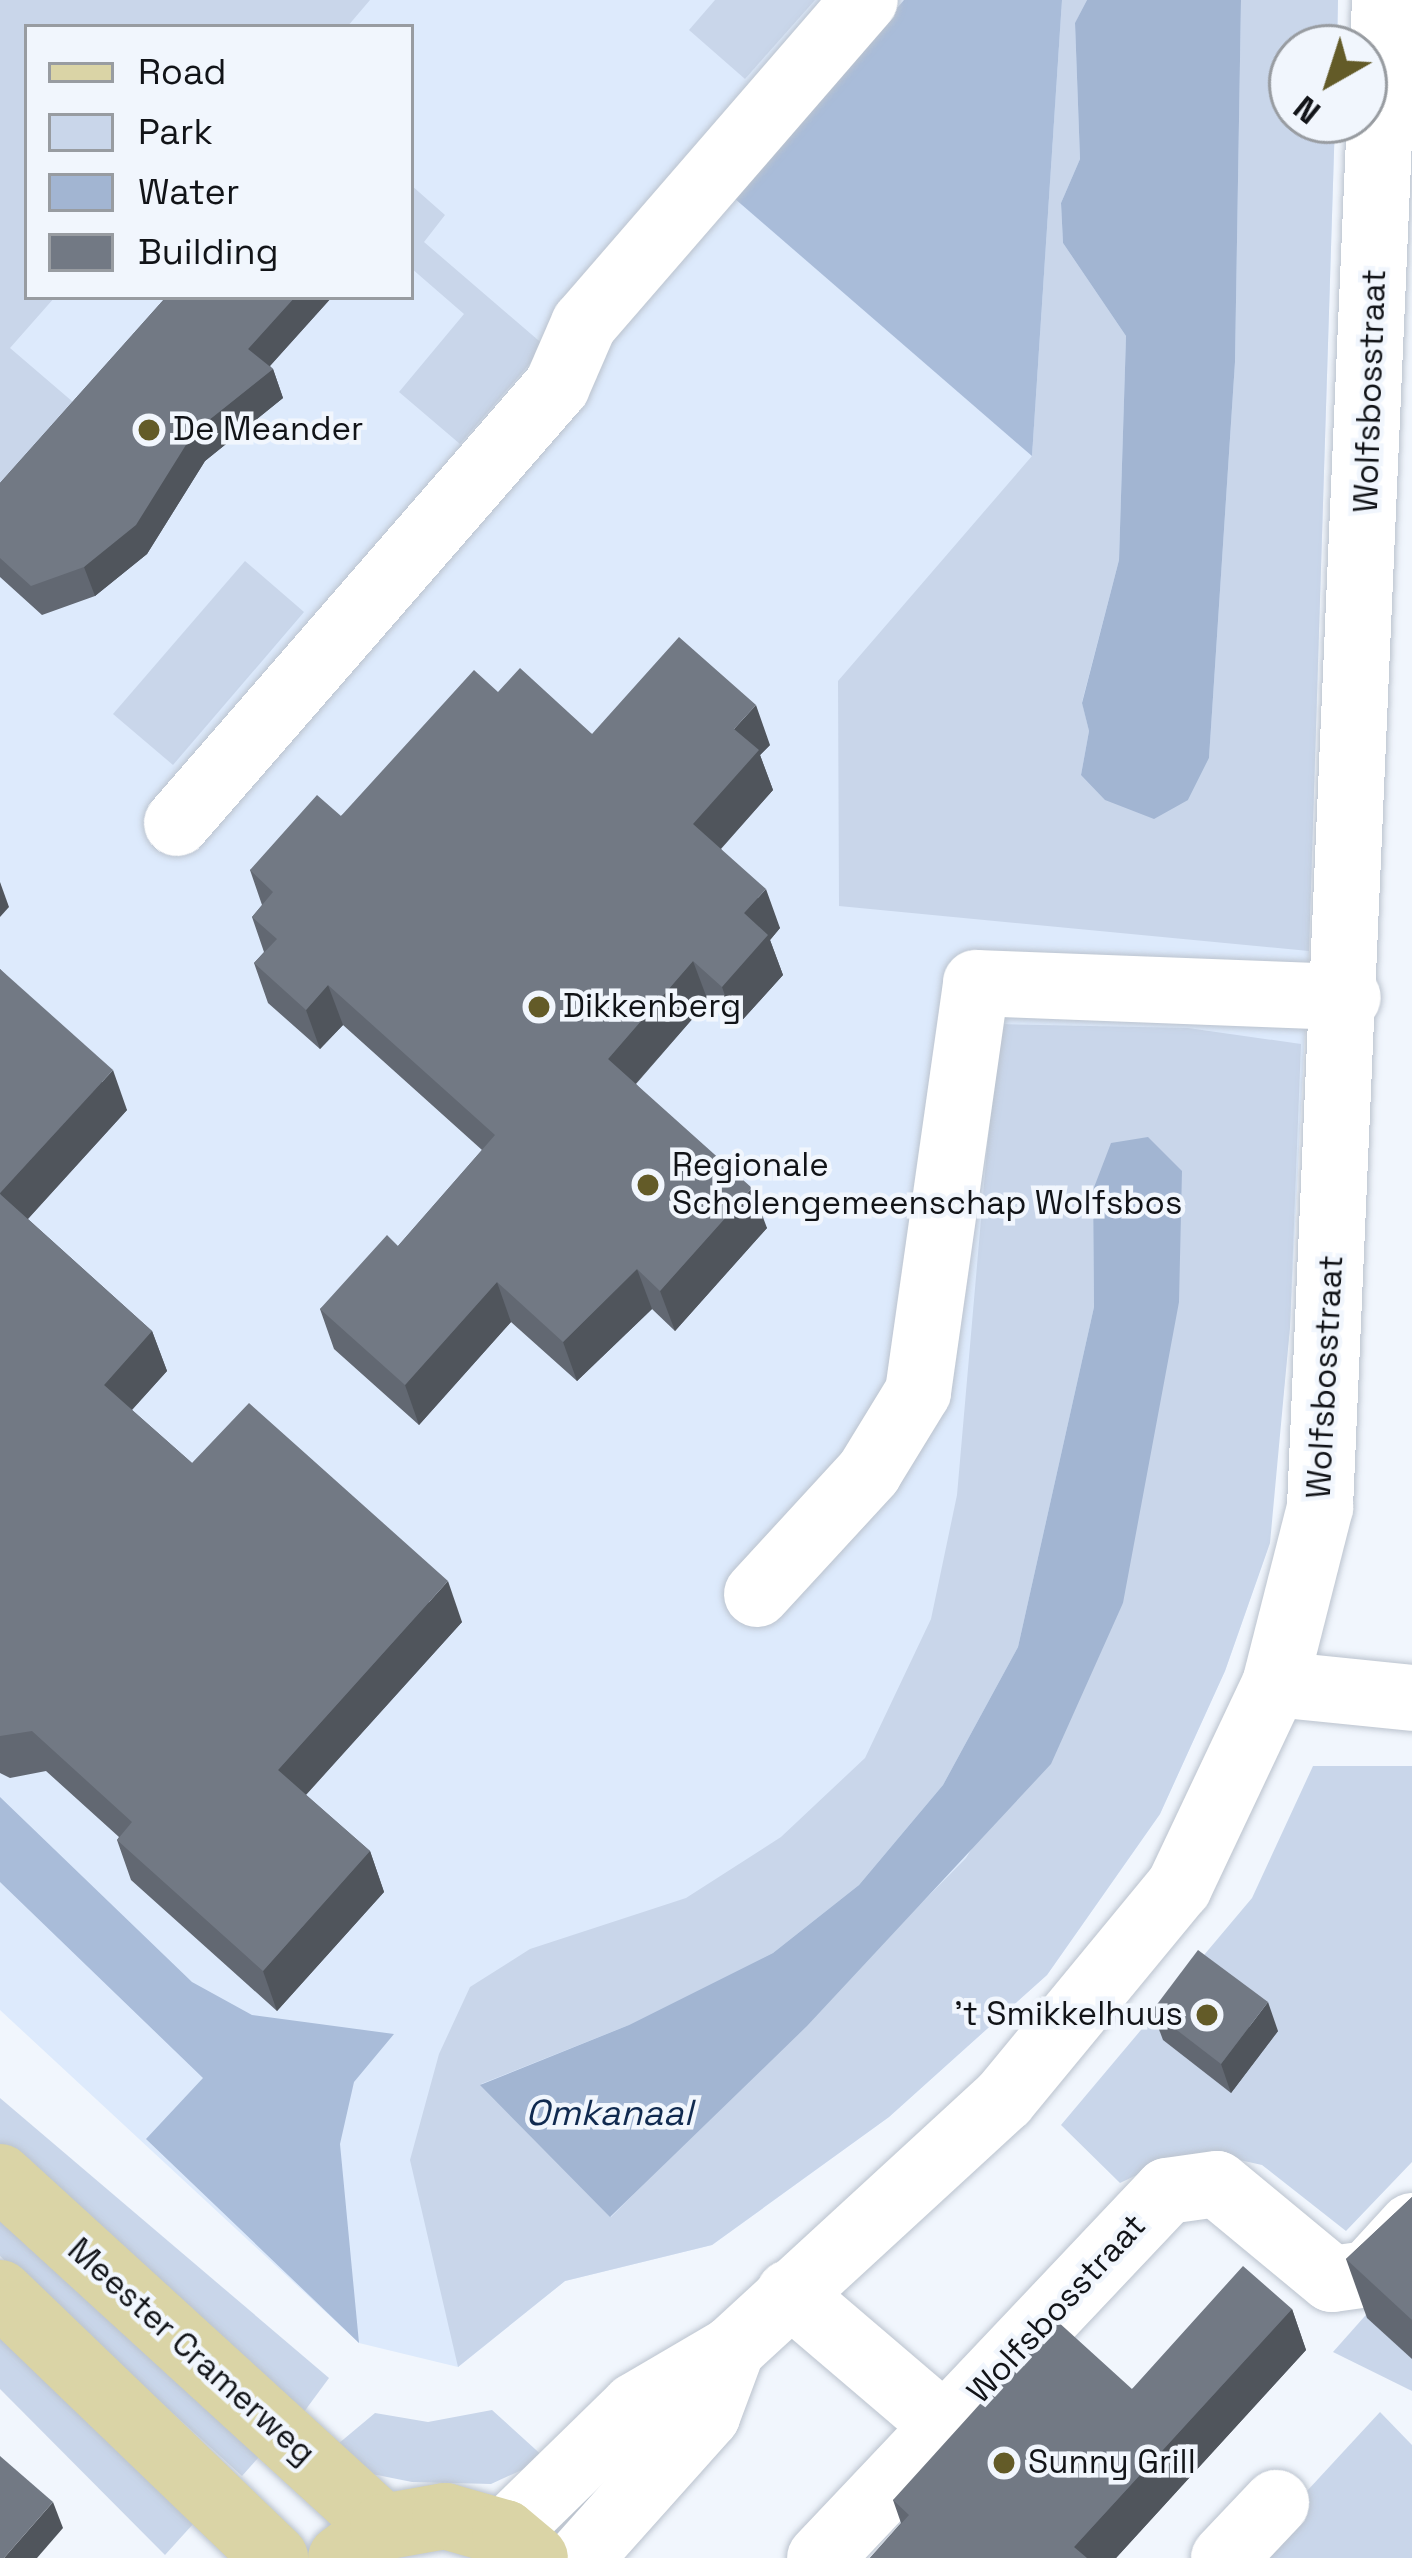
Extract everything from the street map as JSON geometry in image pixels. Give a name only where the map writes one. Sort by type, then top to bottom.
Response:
[{"type":"main road","name":"Meester Cramerweg","points":[[0,2176],[362,2542]]},
{"type":"main road","points":[[0,2293],[275,2558]]},
{"type":"main road","points":[[362,2542],[445,2516],[520,2546]]},
{"type":"street","points":[[177,823],[557,386],[584,324],[865,0]]},
{"type":"street","name":"Wolfsbosstraat","points":[[520,2546],[635,2406],[732,2349],[1004,2099],[1179,1887],[1275,1684],[1320,1507],[1348,997],[1385,0]]},
{"type":"street","points":[[757,1594],[869,1472],[918,1392],[976,983],[1348,997]]},
{"type":"street","points":[[1275,1684],[1412,1698]]},
{"type":"street","name":"Wolfsbosstraat","points":[[820,2558],[1167,2191],[1217,2184],[1332,2279],[1368,2274],[1412,2226]]},
{"type":"street","name":"Wolfsbosstraat","points":[[789,2293],[947,2428]]},
{"type":"street","name":"Wolfsbosstraat","points":[[580,2558],[707,2416],[732,2349]]},
{"type":"street","points":[[1223,2558],[1276,2503]]},
{"type":"shaded area","name":"Regionale Scholengemeenschap Wolfsbos","points":[[0,0],[1338,0],[1338,24],[1268,24],[1268,144],[1334,144],[1309,951],[1290,1327],[1268,1548],[1225,1671],[1160,1814],[1047,1975],[889,2117],[712,2245],[565,2281],[458,2367],[359,2343],[0,2010]]},
{"type":"shaded area","points":[[904,0],[1062,0],[1032,456],[734,198]]},
{"type":"shaded area","points":[[0,1797],[192,1982],[252,2015],[394,2034],[354,2082],[340,2144],[359,2343],[146,2139],[203,2078],[0,1882]]},
{"type":"green space","points":[[0,0],[370,0],[350,24],[24,24],[24,300],[52,300],[10,348],[80,408],[0,497]]},
{"type":"green space","points":[[715,0],[815,0],[745,79],[689,30]]},
{"type":"green space","points":[[1062,0],[1087,0],[1075,24],[1080,159],[1061,203],[1063,243],[1126,336],[1119,560],[1082,702],[1089,731],[1081,775],[1188,800],[1209,758],[1235,362],[1241,0],[1338,0],[1338,24],[1268,24],[1268,144],[1334,144],[1309,951],[839,906],[838,681],[1032,456]]},
{"type":"green space","points":[[414,188],[445,215],[424,242],[545,346],[460,444],[399,392],[464,314],[414,271]]},
{"type":"green space","points":[[245,561],[304,612],[173,765],[113,714]]},
{"type":"green space","points":[[998,1024],[1188,1028],[1301,1044],[1290,1327],[1270,1543],[1225,1671],[1160,1814],[1047,1975],[889,2117],[712,2245],[565,2281],[458,2367],[410,2160],[439,2054],[470,1987],[530,1949],[686,1898],[781,1837],[865,1758],[931,1619],[957,1495]],"holes":[[[1093,1190],[1123,1603],[966,1858],[611,2217],[481,2084],[629,2025],[773,1953],[859,1885],[943,1785],[1018,1647],[1094,1307]]]},
{"type":"green space","points":[[1313,1766],[1412,1766],[1412,2162],[1346,2231],[1262,2165],[1226,2157],[1164,2162],[1120,2183],[1061,2125],[1252,1898]]},
{"type":"green space","points":[[0,2098],[329,2378],[298,2420],[0,2145]]},
{"type":"green space","points":[[0,2207],[266,2449],[242,2476],[0,2256]]},
{"type":"green space","points":[[1412,2263],[1412,2391],[1333,2352]]},
{"type":"green space","points":[[0,2336],[203,2513],[165,2555],[0,2389]]},
{"type":"green space","points":[[492,2410],[546,2459],[491,2484],[412,2482],[367,2473],[332,2449],[375,2413],[428,2422]]},
{"type":"green space","points":[[1380,2412],[1412,2445],[1412,2558],[1245,2558]]},
{"type":"water","points":[[1087,0],[1241,0],[1235,362],[1209,758],[1188,800],[1154,819],[1105,800],[1081,775],[1089,731],[1082,703],[1119,560],[1126,336],[1063,243],[1061,203],[1080,159],[1075,23]]},
{"type":"water","name":"Omkanaal","points":[[1148,1137],[1182,1171],[1179,1302],[1123,1603],[1051,1764],[807,2026],[610,2217],[480,2085],[629,2025],[773,1953],[859,1885],[943,1785],[1018,1647],[1094,1307],[1093,1190],[1111,1143]]},
{"type":"building","points":[[163,300],[292,300],[248,349],[273,369],[194,432],[136,525],[84,567],[31,586],[0,558],[0,483]]},
{"type":"building","points":[[679,637],[756,705],[734,729],[759,750],[693,824],[766,889],[744,913],[768,935],[722,987],[693,961],[608,1059],[752,1188],[660,1291],[637,1269],[563,1342],[497,1282],[405,1385],[320,1309],[387,1235],[398,1246],[495,1135],[328,985],[306,1010],[254,963],[277,939],[252,917],[273,892],[250,870],[317,795],[341,816],[474,670],[498,692],[520,668],[592,734]]},
{"type":"building","points":[[0,969],[113,1070],[0,1193]]},
{"type":"building","points":[[0,1194],[152,1331],[104,1385],[192,1463],[249,1403],[448,1581],[278,1770],[370,1851],[263,1971],[117,1840],[132,1822],[32,1731],[0,1736]]},
{"type":"building","points":[[1198,1950],[1268,2002],[1221,2064],[1152,2011]]},
{"type":"building","points":[[1412,2197],[1412,2320],[1346,2259]]},
{"type":"building","points":[[1243,2266],[1292,2309],[1074,2547],[1087,2558],[870,2558],[909,2515],[893,2500],[1056,2320],[1132,2389]]},
{"type":"building","points":[[0,2456],[53,2502],[4,2558],[0,2558]]},
{"type":"place","name":"De Meander","points":[[149,430]]},
{"type":"place","name":"Dikkenberg","points":[[539,1007]]},
{"type":"place","name":"Regionale Scholengemeenschap Wolfsbos","points":[[648,1185]]},
{"type":"place","name":"'t Smikkelhuus","points":[[1207,2015]]},
{"type":"place","name":"Sunny Grill","points":[[1004,2463]]}]
